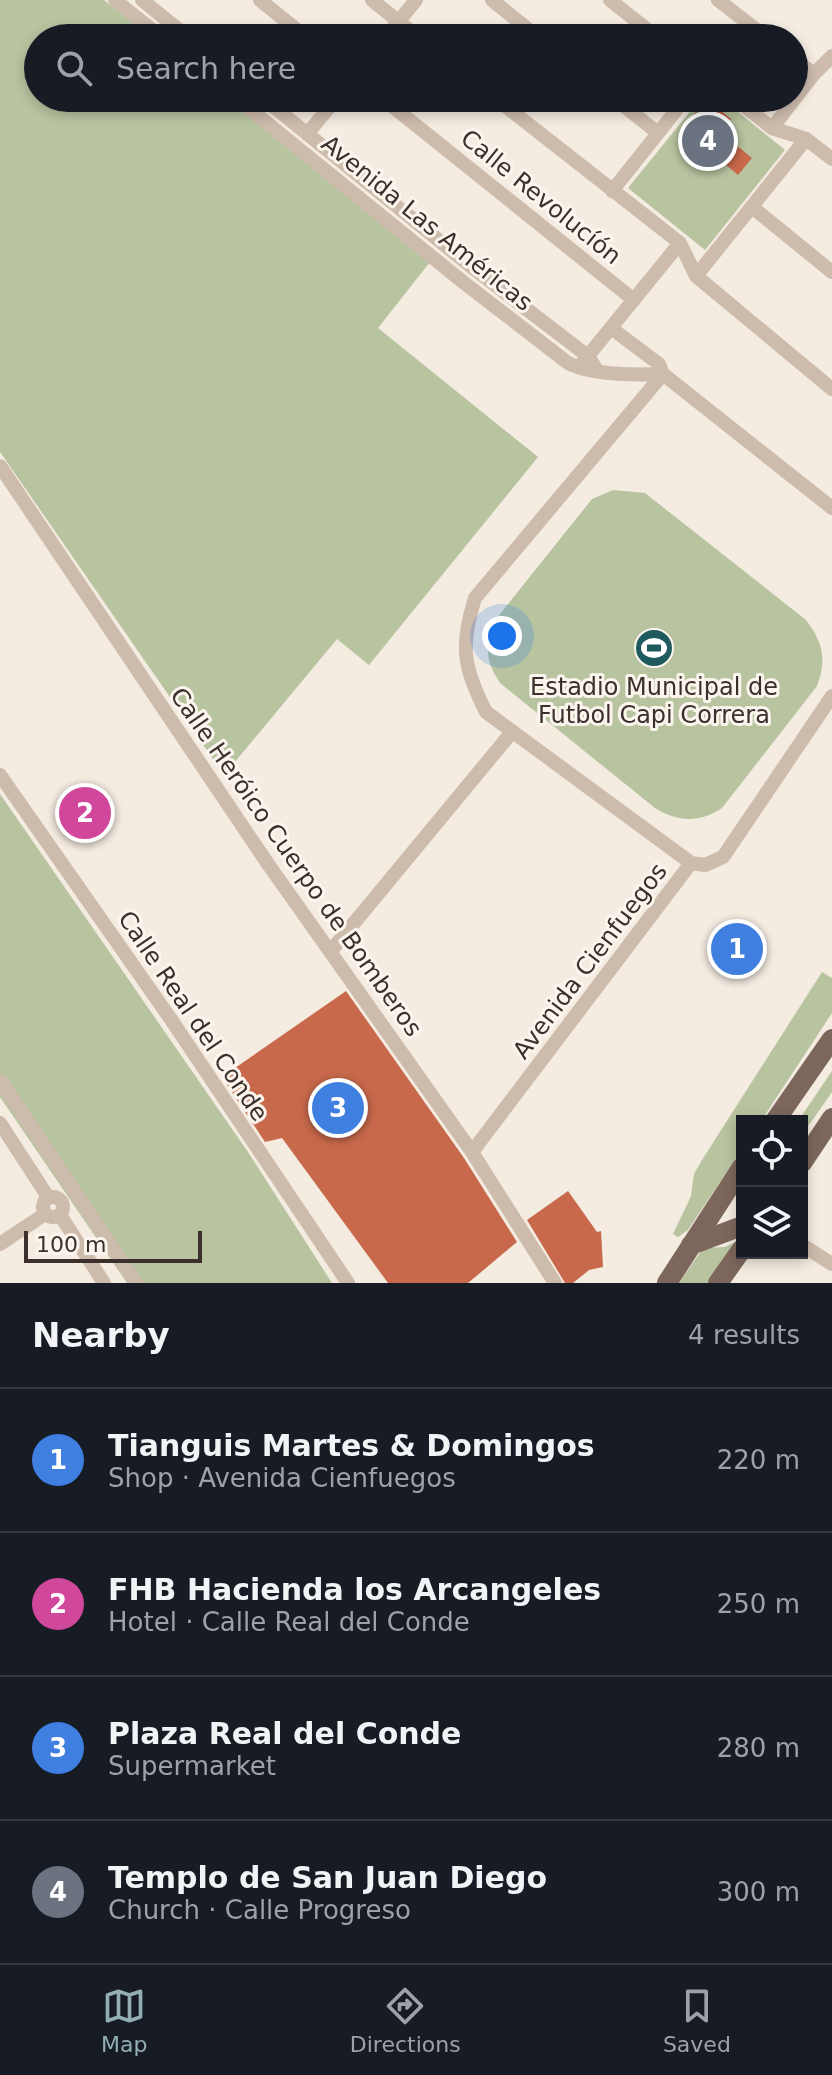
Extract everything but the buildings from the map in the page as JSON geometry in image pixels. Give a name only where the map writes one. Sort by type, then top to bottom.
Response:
[{"type":"main road","points":[[781,1115],[832,1039]]},
{"type":"main road","points":[[808,1150],[832,1118]]},
{"type":"main road","points":[[667,1283],[736,1176]]},
{"type":"main road","points":[[691,1245],[736,1228]]},
{"type":"main road","points":[[718,1283],[736,1258]]},
{"type":"street","points":[[115,0],[145,24]]},
{"type":"street","points":[[142,0],[171,24]]},
{"type":"street","points":[[260,0],[290,24]]},
{"type":"street","points":[[372,0],[402,24]]},
{"type":"street","points":[[399,22],[416,0]]},
{"type":"street","points":[[492,0],[522,24]]},
{"type":"street","points":[[610,0],[640,24]]},
{"type":"street","points":[[718,0],[749,24]]},
{"type":"street","points":[[808,82],[832,56]]},
{"type":"street","points":[[808,70],[814,74]]},
{"type":"street","name":"Avenida Las Américas","points":[[254,112],[463,282],[576,367],[592,363]]},
{"type":"street","name":"Avenida Las Américas","points":[[280,112],[592,363],[625,376],[663,374]]},
{"type":"street","points":[[307,134],[325,112]]},
{"type":"street","name":"Calle Revolucíón","points":[[399,112],[634,300]]},
{"type":"street","points":[[513,112],[680,243],[696,276],[832,389]]},
{"type":"street","points":[[632,112],[658,133]]},
{"type":"street","points":[[612,191],[675,112]]},
{"type":"street","points":[[752,112],[772,128],[806,139],[832,159]]},
{"type":"street","points":[[772,128],[784,112]]},
{"type":"street","points":[[276,130],[286,117]]},
{"type":"street","points":[[696,276],[806,139]]},
{"type":"street","points":[[752,207],[832,272]]},
{"type":"street","points":[[592,363],[611,328],[680,243]]},
{"type":"street","points":[[463,282],[473,268]]},
{"type":"street","points":[[611,328],[659,364],[663,374],[832,507]]},
{"type":"street","points":[[663,374],[475,598],[464,632],[469,679],[486,712],[691,863]]},
{"type":"street","name":"Calle Heróico Cuerpo de Bomberos","points":[[0,466],[330,952],[472,1152],[555,1283]]},
{"type":"street","name":"Avenida Cienfuegos","points":[[472,1152],[691,863],[705,865],[723,857],[832,696]]},
{"type":"street","points":[[330,952],[512,732]]},
{"type":"street","name":"Calle Real del Conde","points":[[0,775],[170,1018],[348,1283]]},
{"type":"street","points":[[0,1080],[136,1283]]},
{"type":"street","points":[[0,1123],[48,1197],[43,1204],[104,1283]]},
{"type":"street","points":[[0,1244],[53,1214]]},
{"type":"street","points":[[808,1249],[832,1264]]},
{"type":"green space","points":[[0,0],[104,0],[134,24],[24,24],[24,112],[243,112],[430,262],[378,328],[538,457],[369,665],[337,639],[224,775],[0,452]]},
{"type":"green space","points":[[690,112],[738,112],[785,150],[705,250],[628,188]]},
{"type":"green space","name":"Estadio Municipal de Futbol Capi Correra","points":[[613,490],[645,493],[806,620],[820,644],[822,668],[817,686],[722,808],[705,816],[680,818],[655,808],[500,683],[491,667],[488,644],[496,619],[592,499]]},
{"type":"green space","points":[[0,794],[248,1152],[332,1283],[127,1283],[0,1097]]},
{"type":"green space","points":[[822,972],[832,978],[832,1013],[765,1115],[736,1115],[736,1158],[688,1230],[678,1237],[673,1234],[691,1196],[694,1174]]},
{"type":"green space","points":[[832,1071],[832,1092],[808,1126],[808,1115],[802,1115]]},
{"type":"green space","points":[[736,1242],[736,1251],[712,1283],[679,1283],[703,1248],[725,1247]]},
{"type":"place","name":"Templo de San Juan Diego","points":[[708,141]]},
{"type":"place","name":"Estadio Municipal de Futbol Capi Correra","points":[[654,648]]},
{"type":"place","name":"FHB Hacienda los Arcangeles","points":[[85,813]]},
{"type":"place","name":"Tianguis Martes & Domingos","points":[[737,949]]},
{"type":"place","name":"Plaza Real del Conde","points":[[338,1108]]}]
